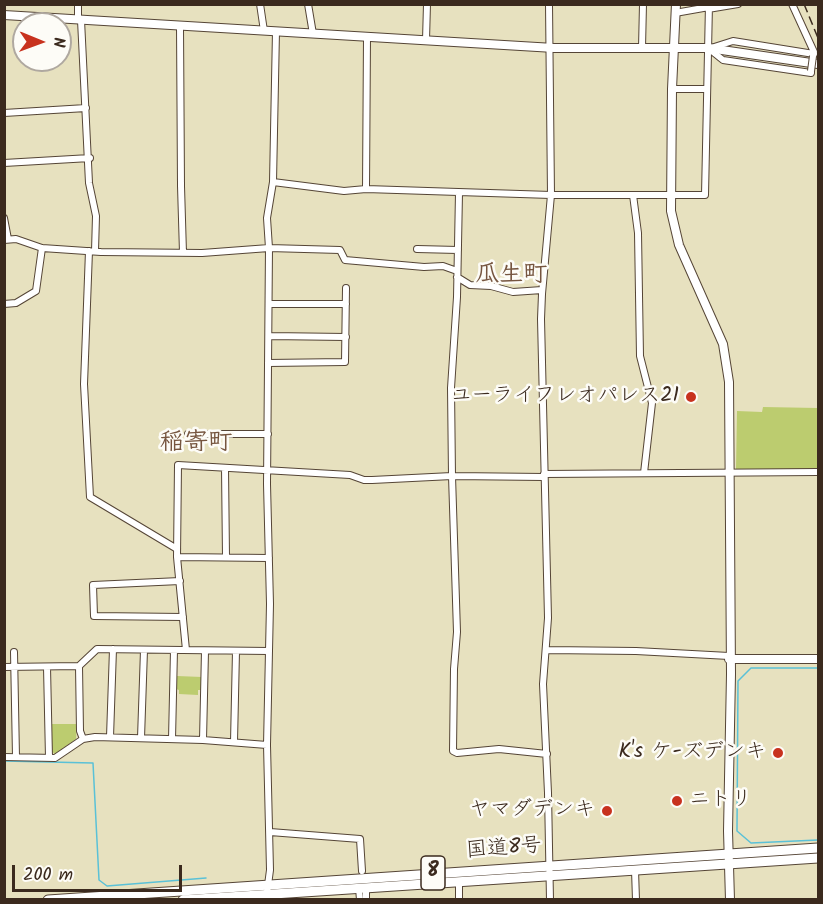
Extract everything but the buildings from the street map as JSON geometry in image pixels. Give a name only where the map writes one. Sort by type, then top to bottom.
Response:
[{"type":"highway","name":"国道8号","points":[[48,900],[819,848]]},
{"type":"highway","name":"国道8号","points":[[183,900],[363,895],[459,881],[819,858]]},
{"type":"street","points":[[78,4],[90,158],[89,183],[96,208],[84,384],[90,497],[177,549]]},
{"type":"street","points":[[260,4],[264,31]]},
{"type":"street","points":[[308,4],[314,34]]},
{"type":"street","points":[[426,40],[427,4]]},
{"type":"street","points":[[549,4],[551,195],[542,290],[548,618],[547,650],[543,673],[550,865],[549,900]]},
{"type":"street","points":[[642,48],[643,4]]},
{"type":"street","points":[[730,900],[729,382],[726,355],[719,334],[676,235],[670,195],[675,9],[738,4]]},
{"type":"street","points":[[709,48],[723,60],[811,73],[814,55],[792,4]]},
{"type":"street","points":[[273,182],[344,191],[366,189],[551,195],[705,195],[708,7]]},
{"type":"street","points":[[4,15],[548,47],[709,48],[819,64]]},
{"type":"street","points":[[180,26],[183,253]]},
{"type":"street","points":[[267,897],[270,832],[267,745],[269,248],[267,218],[273,182],[276,31]]},
{"type":"street","points":[[366,189],[367,37]]},
{"type":"street","points":[[709,48],[733,41],[814,55]]},
{"type":"street","points":[[672,88],[707,88]]},
{"type":"street","points":[[4,113],[86,108]]},
{"type":"street","points":[[4,163],[90,158]]},
{"type":"street","points":[[459,193],[451,388],[457,632],[453,751],[457,753],[499,749],[547,754]]},
{"type":"street","points":[[633,195],[638,233],[640,356],[652,403],[644,473]]},
{"type":"street","points":[[4,218],[6,239],[21,240],[42,248],[183,253],[269,248],[340,250],[345,260],[424,267],[443,266],[470,285],[491,286],[513,292],[542,290]]},
{"type":"street","points":[[4,304],[16,303],[36,291],[42,248]]},
{"type":"street","points":[[417,249],[458,250]]},
{"type":"street","points":[[268,363],[345,362],[346,288]]},
{"type":"street","points":[[269,304],[346,304]]},
{"type":"street","points":[[269,336],[346,337]]},
{"type":"street","points":[[188,434],[268,434]]},
{"type":"street","points":[[186,650],[177,557],[178,465],[350,475],[364,480],[452,476],[819,472]]},
{"type":"street","points":[[225,468],[226,557]]},
{"type":"street","points":[[177,557],[269,558]]},
{"type":"street","points":[[180,581],[93,585],[94,616],[183,617]]},
{"type":"street","points":[[4,667],[79,666],[97,649],[269,651]]},
{"type":"street","points":[[110,737],[112,649]]},
{"type":"street","points":[[141,738],[144,650]]},
{"type":"street","points":[[172,739],[174,650]]},
{"type":"street","points":[[547,650],[636,651],[729,658],[819,659]]},
{"type":"street","points":[[203,740],[205,651]]},
{"type":"street","points":[[234,742],[236,651]]},
{"type":"street","points":[[14,652],[16,758]]},
{"type":"street","points":[[79,666],[80,731],[83,739]]},
{"type":"street","points":[[47,667],[48,758]]},
{"type":"street","points":[[4,758],[55,758],[83,739],[95,737],[203,740],[267,745]]},
{"type":"street","points":[[270,832],[360,839],[362,871]]},
{"type":"street","points":[[635,870],[636,900]]},
{"type":"street","points":[[459,881],[459,900]]},
{"type":"green space","points":[[763,407],[818,408],[818,470],[736,469],[737,411],[762,412]]},
{"type":"green space","points":[[177,676],[202,677],[201,690],[198,690],[198,695],[179,694],[179,690],[176,689]]},
{"type":"green space","points":[[51,724],[77,724],[76,739],[55,754],[51,751]]},
{"type":"waterway","points":[[818,668],[751,668],[738,681],[737,828],[737,831],[751,843],[818,840]]},
{"type":"waterway","points":[[4,761],[93,763],[99,880],[107,886],[206,878]]},
{"type":"tunnel","points":[[362,871],[363,896]]},
{"type":"railway","points":[[804,4],[818,38]]},
{"type":"place","name":"ユーライフレオパレス21","points":[[691,397]]},
{"type":"place","name":"K's ケ-ズデンキ","points":[[778,753]]},
{"type":"place","name":"ニトリ","points":[[677,801]]},
{"type":"place","name":"ヤマダデンキ","points":[[607,811]]},
{"type":"district","name":"瓜生町","points":[[511,277]]},
{"type":"district","name":"稲寄町","points":[[196,445]]}]
